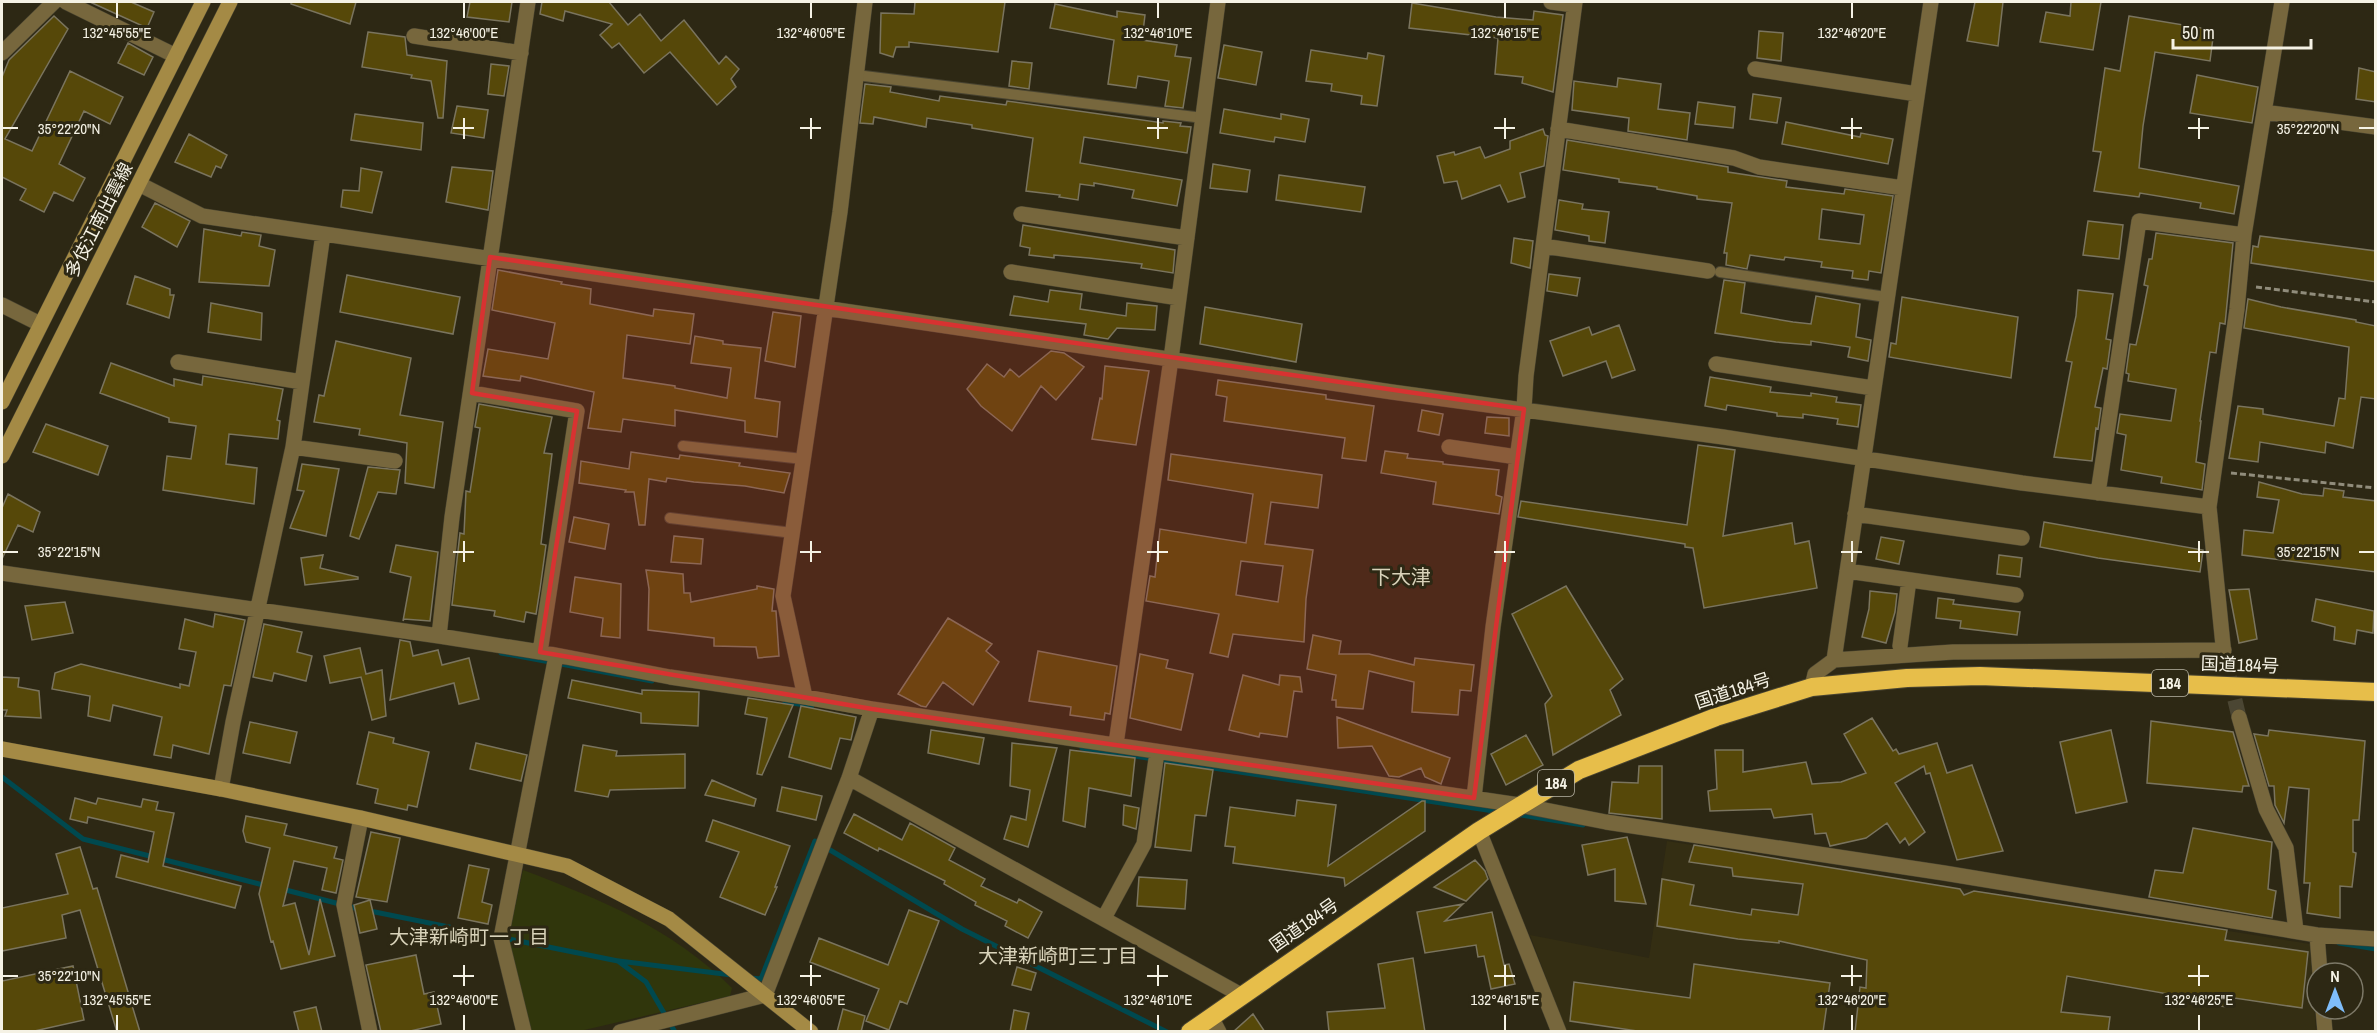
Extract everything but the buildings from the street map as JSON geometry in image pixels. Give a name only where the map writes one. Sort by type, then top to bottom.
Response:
[{"type":"highway","name":"国道184号","points":[[1190,1032],[1215,1024],[1241,995],[1479,831],[1579,770],[1716,717],[1812,687],[1907,678],[1980,676],[2367,691]]},
{"type":"main road","name":"多伎江南出雲線","points":[[2,402],[203,2]]},
{"type":"main road","name":"多伎江南出雲線","points":[[2,456],[230,2]]},
{"type":"main road","points":[[2,748],[361,818],[567,866],[669,919],[811,1032]]},
{"type":"street","points":[[2,53],[54,2]]},
{"type":"street","points":[[66,2],[176,56]]},
{"type":"street","points":[[438,636],[452,517],[528,2]]},
{"type":"street","points":[[805,697],[783,596],[840,212],[865,2]]},
{"type":"street","points":[[1116,744],[1171,359],[1218,2]]},
{"type":"street","points":[[1474,798],[1493,627],[1524,409],[1526,376],[1575,3],[1551,2]]},
{"type":"street","points":[[1834,660],[1862,457],[1931,2]]},
{"type":"street","points":[[1812,687],[1815,674],[1834,660],[1953,652],[2224,653],[2209,507],[2240,285],[2244,235],[2282,2]]},
{"type":"street","points":[[414,36],[521,53]]},
{"type":"street","points":[[1755,69],[1917,94]]},
{"type":"street","points":[[2264,112],[2376,127]]},
{"type":"street","points":[[1558,129],[1734,158],[1759,166],[1903,188]]},
{"type":"street","points":[[139,184],[202,216],[1171,359],[1862,457],[2098,493],[2209,507]]},
{"type":"street","points":[[1021,214],[1187,238]]},
{"type":"street","points":[[2098,493],[2139,221],[2244,235]]},
{"type":"street","points":[[221,789],[233,722],[293,447],[323,234]]},
{"type":"street","points":[[1543,246],[1714,271]]},
{"type":"street","points":[[1011,272],[1179,298]]},
{"type":"street","points":[[2,305],[40,324]]},
{"type":"street","points":[[178,362],[302,382]]},
{"type":"street","points":[[1716,364],[1873,388]]},
{"type":"street","points":[[472,393],[577,411],[540,652]]},
{"type":"street","points":[[293,447],[395,461]]},
{"type":"street","points":[[1449,447],[1517,458]]},
{"type":"street","points":[[1855,514],[2022,538]]},
{"type":"street","points":[[1847,571],[2016,595]]},
{"type":"street","points":[[2,573],[438,636],[540,652],[670,677],[872,709],[1519,805],[1606,822],[1944,873],[2296,932],[2376,939]]},
{"type":"street","points":[[1900,646],[1910,580]]},
{"type":"street","points":[[524,1032],[501,938],[556,656]]},
{"type":"street","points":[[620,1032],[765,995],[849,778],[872,709]]},
{"type":"street","points":[[2239,717],[2266,808],[2286,848],[2296,932]]},
{"type":"street","points":[[1104,918],[1144,844],[1157,752]]},
{"type":"street","points":[[849,778],[1241,995]]},
{"type":"street","points":[[361,818],[344,905],[370,1032]]},
{"type":"street","points":[[1479,831],[1559,1032]]},
{"type":"street","points":[[2317,935],[2319,961]]},
{"type":"lane","points":[[856,75],[1203,118]]},
{"type":"lane","points":[[1714,271],[1886,297]]},
{"type":"lane","points":[[683,446],[803,459]]},
{"type":"lane","points":[[670,518],[792,532]]},
{"type":"path","points":[[2240,285],[2376,302]]},
{"type":"path","points":[[2214,471],[2376,488]]},
{"type":"highlighted area","points":[[490,257],[1524,409],[1474,798],[872,709],[540,652],[577,411],[472,393]]},
{"type":"shaded area","points":[[1667,841],[2310,944],[2311,961],[2305,961],[2305,1021],[2315,1021],[2316,1031],[1566,1031],[1530,935],[1649,958]]},
{"type":"green space","points":[[523,870],[608,905],[660,932],[685,948],[732,988],[730,996],[580,1031],[528,1031],[508,939]]},
{"type":"waterway","points":[[501,653],[652,681]]},
{"type":"waterway","points":[[785,702],[812,706]]},
{"type":"waterway","points":[[1082,748],[1500,812]]},
{"type":"waterway","points":[[2,777],[83,839],[267,886]]},
{"type":"waterway","points":[[1515,814],[1583,825]]},
{"type":"waterway","points":[[750,978],[761,979],[815,841],[962,929],[1167,1032]]},
{"type":"waterway","points":[[282,889],[355,908],[618,961],[646,982],[675,1032]]},
{"type":"waterway","points":[[2339,943],[2376,949]]},
{"type":"waterway","points":[[619,961],[732,975]]},
{"type":"tunnel","points":[[2224,655],[2239,717]]},
{"type":"district","name":"下大津","points":[[1401,577]]},
{"type":"district","name":"大津新崎町一丁目","points":[[469,937]]},
{"type":"district","name":"大津新崎町三丁目","points":[[1058,956]]}]
